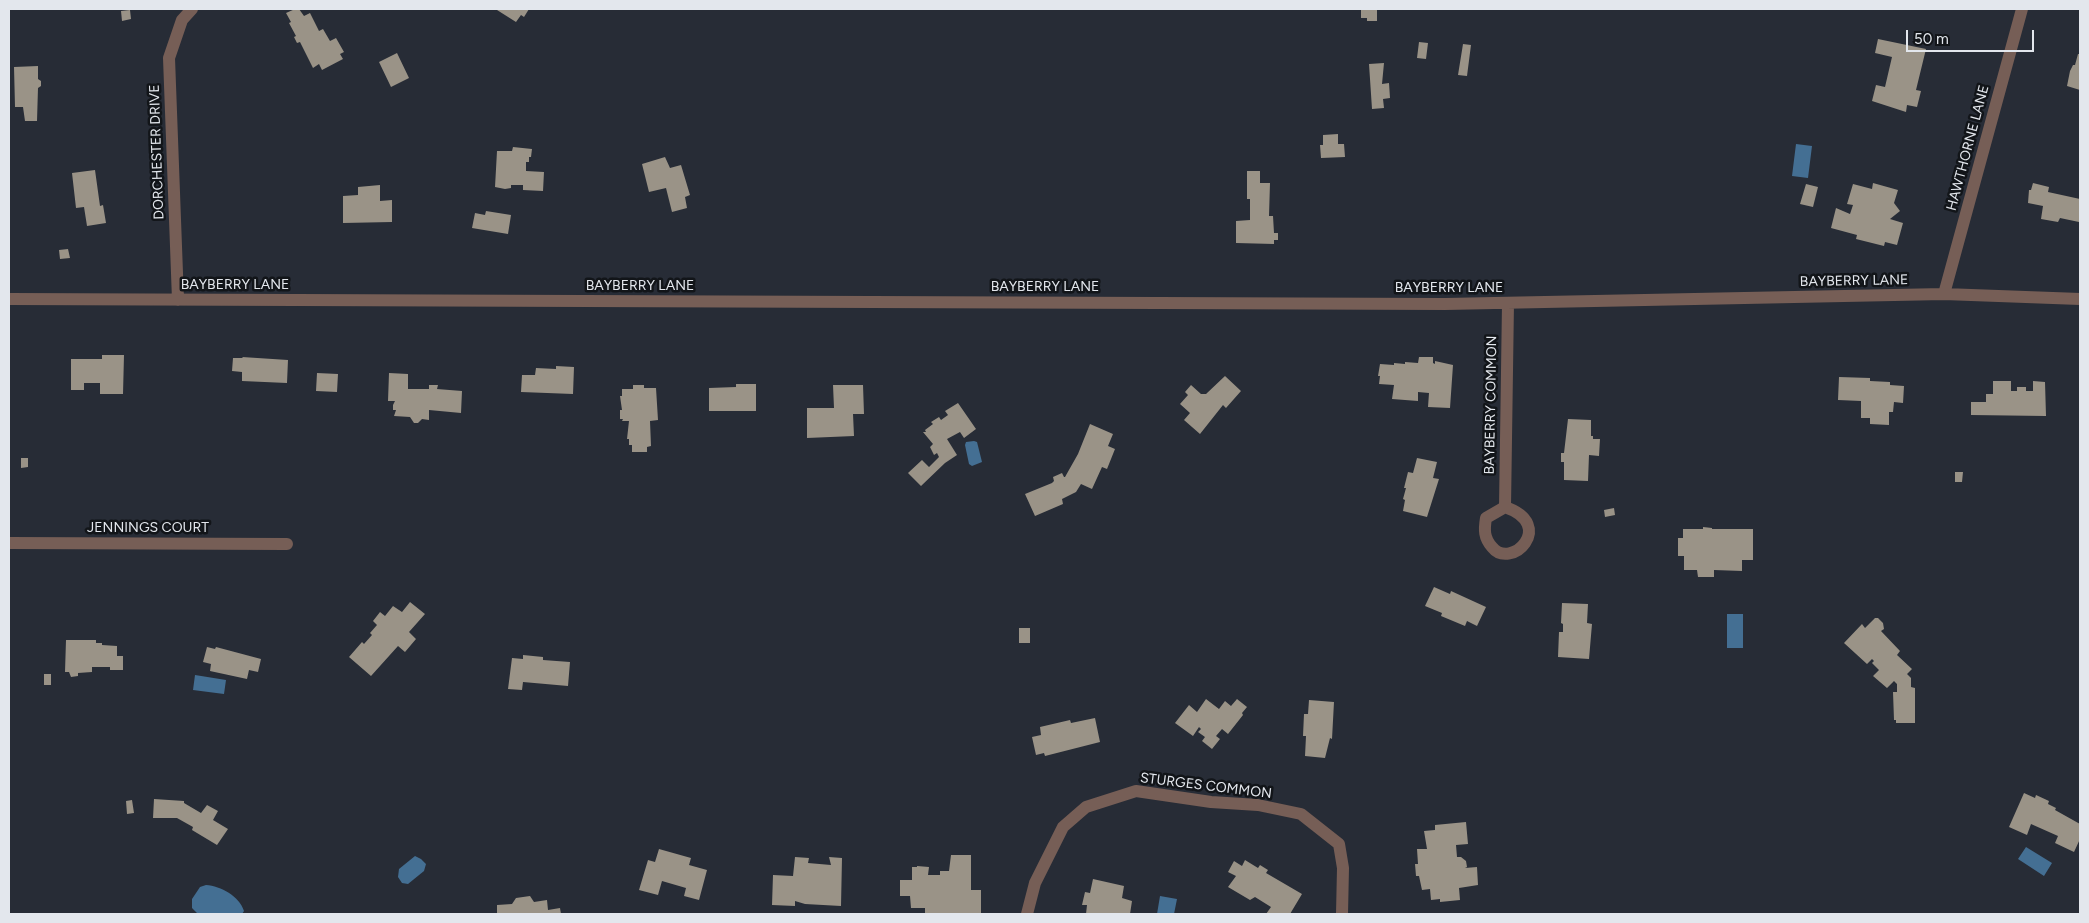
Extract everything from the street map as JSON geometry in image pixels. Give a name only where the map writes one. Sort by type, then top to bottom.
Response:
[{"type":"street","name":"DORCHESTER DRIVE","points":[[178,300],[168,58],[182,20],[192,9]]},
{"type":"street","name":"HAWTHORNE LANE","points":[[1944,294],[2022,9]]},
{"type":"street","name":"BAYBERRY LANE","points":[[9,299],[1508,303],[1944,294],[2080,299]]},
{"type":"street","name":"BAYBERRY COMMON","points":[[1505,507],[1508,303]]},
{"type":"street","name":"JENNINGS COURT","points":[[9,543],[287,544]]},
{"type":"street","name":"STURGES COMMON","points":[[1027,914],[1035,883],[1063,827],[1086,807],[1136,791],[1211,802],[1258,805],[1301,814],[1339,844],[1343,868],[1342,914]]},
{"type":"water","points":[[1796,144],[1812,146],[1808,178],[1792,176]]},
{"type":"water","points":[[966,442],[977,442],[982,462],[972,466],[969,464],[965,445]]},
{"type":"water","points":[[1727,614],[1743,614],[1743,648],[1727,648]]},
{"type":"water","points":[[195,675],[226,680],[224,694],[193,690]]},
{"type":"water","points":[[2026,847],[2052,863],[2044,876],[2018,859]]},
{"type":"water","points":[[415,856],[426,864],[424,871],[408,884],[402,883],[398,877],[399,869]]},
{"type":"water","points":[[206,885],[218,887],[234,896],[242,906],[244,911],[242,914],[198,914],[192,908],[192,899],[200,887]]},
{"type":"water","points":[[1160,896],[1177,899],[1174,914],[1157,914]]},
{"type":"building","points":[[299,9],[304,16],[310,13],[319,31],[323,29],[330,41],[336,38],[344,52],[340,54],[343,59],[322,70],[319,64],[313,68],[300,42],[297,43],[294,37],[296,36],[289,23],[291,22],[286,13]]},
{"type":"building","points":[[497,9],[529,9],[524,17],[521,15],[516,22]]},
{"type":"building","points":[[1361,9],[1377,9],[1377,21],[1367,21],[1367,18],[1361,18]]},
{"type":"building","points":[[130,10],[131,19],[122,21],[121,11]]},
{"type":"building","points":[[1878,39],[1926,49],[1916,90],[1921,91],[1917,107],[1907,105],[1906,112],[1872,101],[1876,85],[1885,87],[1892,57],[1875,53]]},
{"type":"building","points":[[1419,42],[1428,43],[1426,59],[1417,58]]},
{"type":"building","points":[[1463,44],[1471,45],[1467,76],[1458,75]]},
{"type":"building","points":[[397,53],[409,78],[391,87],[379,62]]},
{"type":"building","points":[[2078,54],[2080,54],[2080,90],[2067,86],[2070,71],[2073,65],[2075,65]]},
{"type":"building","points":[[1384,63],[1382,84],[1389,83],[1390,98],[1383,99],[1384,108],[1372,109],[1369,64]]},
{"type":"building","points":[[38,66],[38,79],[41,81],[41,86],[38,88],[37,121],[25,121],[23,107],[15,107],[14,67]]},
{"type":"building","points":[[1338,134],[1338,144],[1344,144],[1345,157],[1321,158],[1320,145],[1323,145],[1323,135]]},
{"type":"building","points":[[513,147],[532,149],[529,162],[526,162],[526,171],[544,172],[543,191],[523,190],[523,185],[511,185],[511,188],[505,189],[495,187],[497,151],[512,151]]},
{"type":"building","points":[[665,157],[670,168],[681,165],[690,195],[685,197],[687,208],[672,212],[666,188],[649,192],[642,164]]},
{"type":"building","points":[[95,170],[100,206],[103,205],[106,223],[87,226],[84,207],[76,208],[72,173]]},
{"type":"building","points":[[1247,171],[1260,171],[1260,183],[1270,183],[1269,216],[1273,216],[1274,233],[1278,233],[1278,240],[1274,240],[1274,244],[1236,243],[1236,221],[1250,220],[1250,199],[1247,199]]},
{"type":"building","points":[[1873,183],[1898,190],[1894,203],[1900,211],[1890,219],[1903,223],[1897,245],[1885,242],[1884,246],[1856,239],[1857,235],[1831,228],[1836,208],[1850,214],[1853,205],[1847,204],[1853,184],[1872,189]]},
{"type":"building","points":[[2033,183],[2049,187],[2048,192],[2080,199],[2079,222],[2060,218],[2058,222],[2041,219],[2043,206],[2028,203],[2029,190],[2031,190]]},
{"type":"building","points":[[1806,184],[1818,187],[1813,207],[1800,204]]},
{"type":"building","points":[[380,185],[380,201],[392,200],[392,222],[343,223],[343,196],[358,195],[358,187]]},
{"type":"building","points":[[486,211],[511,215],[508,234],[472,228],[475,213],[485,215]]},
{"type":"building","points":[[68,249],[70,258],[60,259],[59,250]]},
{"type":"building","points":[[102,355],[124,355],[123,394],[100,394],[100,383],[84,383],[84,390],[71,390],[71,359],[102,359]]},
{"type":"building","points":[[1419,357],[1433,357],[1433,363],[1435,364],[1435,361],[1453,365],[1450,408],[1428,407],[1429,393],[1418,392],[1418,401],[1392,399],[1394,385],[1379,384],[1380,364],[1418,363]]},
{"type":"building","points":[[233,358],[288,360],[287,383],[242,381],[242,372],[232,371]]},
{"type":"building","points":[[556,366],[574,367],[573,394],[521,392],[522,375],[535,375],[536,368],[556,369]]},
{"type":"building","points":[[317,373],[338,374],[337,392],[316,391]]},
{"type":"building","points":[[389,373],[408,374],[408,389],[429,389],[429,385],[438,385],[437,389],[462,391],[461,413],[429,410],[429,420],[422,419],[418,423],[414,423],[410,417],[394,416],[396,410],[393,410],[393,405],[395,401],[388,401]]},
{"type":"building","points":[[1225,376],[1241,391],[1226,408],[1223,405],[1200,434],[1184,420],[1190,413],[1180,404],[1188,395],[1185,392],[1191,385],[1201,394],[1206,394]]},
{"type":"building","points":[[1839,377],[1870,378],[1870,381],[1890,382],[1890,385],[1904,386],[1903,403],[1894,402],[1893,412],[1889,412],[1889,425],[1870,424],[1870,418],[1861,418],[1861,401],[1838,400]]},
{"type":"building","points":[[1993,381],[2011,381],[2011,391],[2017,391],[2017,387],[2026,387],[2026,391],[2033,391],[2033,381],[2045,382],[2046,416],[1971,415],[1971,402],[1986,402],[1986,394],[1993,394]]},
{"type":"building","points":[[736,384],[756,384],[756,411],[709,411],[709,388],[736,387]]},
{"type":"building","points":[[633,385],[644,385],[644,388],[656,388],[658,420],[650,421],[651,446],[647,447],[647,452],[632,452],[632,445],[629,445],[629,439],[627,439],[629,421],[622,421],[623,419],[620,419],[620,410],[622,410],[620,396],[622,396],[622,389],[633,389]]},
{"type":"building","points":[[833,385],[863,385],[864,414],[853,414],[854,436],[807,438],[807,408],[834,408]]},
{"type":"building","points":[[958,403],[976,429],[964,438],[960,432],[947,439],[957,455],[945,463],[921,486],[908,473],[922,460],[929,467],[939,457],[937,453],[934,455],[930,447],[933,444],[923,432],[926,432],[925,430],[933,424],[931,422],[939,417],[941,420],[948,415],[945,411]]},
{"type":"building","points":[[1568,419],[1591,420],[1591,436],[1593,436],[1593,439],[1600,439],[1599,456],[1589,455],[1588,481],[1564,480],[1564,462],[1561,462],[1561,453],[1564,453]]},
{"type":"building","points":[[1090,424],[1113,434],[1108,446],[1115,449],[1107,469],[1102,467],[1092,489],[1081,484],[1076,492],[1062,499],[1063,504],[1035,516],[1025,494],[1052,483],[1054,481],[1053,477],[1062,473],[1065,477],[1078,454]]},
{"type":"building","points":[[21,458],[28,458],[28,467],[21,468]]},
{"type":"building","points":[[1417,458],[1437,462],[1433,478],[1439,479],[1427,517],[1403,511],[1405,500],[1403,499],[1406,488],[1404,488],[1408,472],[1413,473]]},
{"type":"building","points":[[1955,472],[1963,472],[1962,482],[1955,482]]},
{"type":"building","points":[[1614,508],[1615,515],[1605,517],[1604,510]]},
{"type":"building","points":[[1703,527],[1712,529],[1753,529],[1753,560],[1742,560],[1742,571],[1714,570],[1714,577],[1698,577],[1697,570],[1684,570],[1684,556],[1678,556],[1678,538],[1683,538],[1683,529],[1703,529]]},
{"type":"building","points":[[1434,587],[1450,594],[1451,591],[1486,607],[1477,626],[1467,621],[1465,626],[1441,616],[1442,613],[1425,606]]},
{"type":"building","points":[[410,602],[425,614],[409,632],[416,639],[405,652],[398,646],[371,676],[349,657],[362,642],[364,644],[372,635],[370,633],[377,625],[373,621],[380,612],[385,616],[393,606],[402,612]]},
{"type":"building","points":[[1562,603],[1588,604],[1587,623],[1592,624],[1589,659],[1558,657],[1559,632],[1563,632],[1563,624],[1561,623]]},
{"type":"building","points":[[1875,618],[1878,618],[1883,623],[1884,629],[1881,631],[1900,651],[1897,655],[1912,669],[1907,674],[1911,678],[1911,687],[1915,688],[1915,723],[1896,723],[1896,720],[1894,720],[1893,692],[1897,692],[1897,684],[1894,681],[1887,688],[1873,676],[1879,670],[1872,663],[1874,661],[1872,659],[1867,664],[1844,643],[1862,624],[1865,628]]},
{"type":"building","points":[[1019,628],[1030,628],[1030,643],[1019,643]]},
{"type":"building","points":[[66,640],[96,640],[96,643],[102,643],[102,645],[117,646],[117,656],[123,656],[123,670],[110,670],[110,667],[92,667],[92,672],[78,673],[78,676],[71,677],[69,672],[65,672]]},
{"type":"building","points":[[207,647],[215,649],[216,647],[261,659],[258,672],[249,670],[247,679],[210,671],[211,664],[203,662]]},
{"type":"building","points":[[523,655],[543,657],[543,660],[570,662],[568,686],[523,682],[522,690],[508,689],[512,658],[523,659]]},
{"type":"building","points":[[44,674],[51,674],[51,685],[44,685]]},
{"type":"building","points":[[1206,699],[1219,709],[1225,701],[1231,706],[1237,699],[1247,707],[1228,734],[1222,729],[1216,736],[1220,739],[1212,749],[1202,741],[1205,737],[1198,732],[1201,729],[1199,727],[1193,736],[1175,723],[1189,705],[1197,712]]},
{"type":"building","points":[[1309,700],[1334,702],[1332,739],[1330,738],[1325,758],[1305,756],[1306,736],[1303,736],[1304,714],[1308,714]]},
{"type":"building","points":[[1095,718],[1100,742],[1045,756],[1044,753],[1036,755],[1032,737],[1041,735],[1040,727],[1070,720],[1071,723]]},
{"type":"building","points":[[2024,793],[2035,798],[2036,795],[2049,801],[2048,804],[2056,808],[2055,810],[2080,824],[2080,839],[2074,852],[2055,843],[2058,836],[2031,824],[2027,835],[2009,827]]},
{"type":"building","points":[[154,799],[184,801],[184,803],[201,813],[207,805],[218,811],[213,820],[228,829],[217,845],[192,830],[193,827],[177,818],[153,818]]},
{"type":"building","points":[[132,800],[134,813],[127,814],[126,801]]},
{"type":"building","points":[[1466,822],[1468,844],[1456,845],[1457,857],[1461,857],[1466,861],[1467,867],[1465,868],[1477,867],[1478,885],[1459,888],[1460,900],[1440,902],[1440,899],[1431,900],[1430,889],[1422,890],[1419,876],[1416,876],[1415,864],[1418,864],[1417,849],[1427,849],[1424,831],[1435,830],[1435,825]]},
{"type":"building","points":[[659,849],[691,858],[689,865],[707,870],[699,900],[684,896],[686,888],[662,881],[658,895],[639,890],[648,860],[655,862]]},
{"type":"building","points":[[951,855],[971,855],[971,890],[981,890],[981,914],[925,913],[925,908],[911,908],[910,896],[900,896],[900,880],[912,880],[912,867],[917,866],[929,867],[928,875],[940,875],[940,871],[949,871]]},
{"type":"building","points":[[795,857],[809,858],[808,863],[831,865],[829,857],[842,858],[841,906],[805,904],[795,901],[795,906],[772,905],[773,875],[793,876]]},
{"type":"building","points":[[1245,860],[1258,868],[1260,865],[1268,870],[1266,873],[1302,894],[1290,914],[1266,914],[1271,907],[1255,897],[1250,900],[1228,887],[1236,876],[1228,872],[1234,861],[1242,866]]},
{"type":"building","points":[[1093,879],[1124,886],[1122,898],[1132,901],[1130,914],[1086,914],[1087,905],[1082,905],[1085,892],[1090,893]]},
{"type":"building","points":[[530,896],[534,902],[547,900],[548,910],[560,908],[561,914],[497,914],[497,905],[512,904],[516,898]]}]
